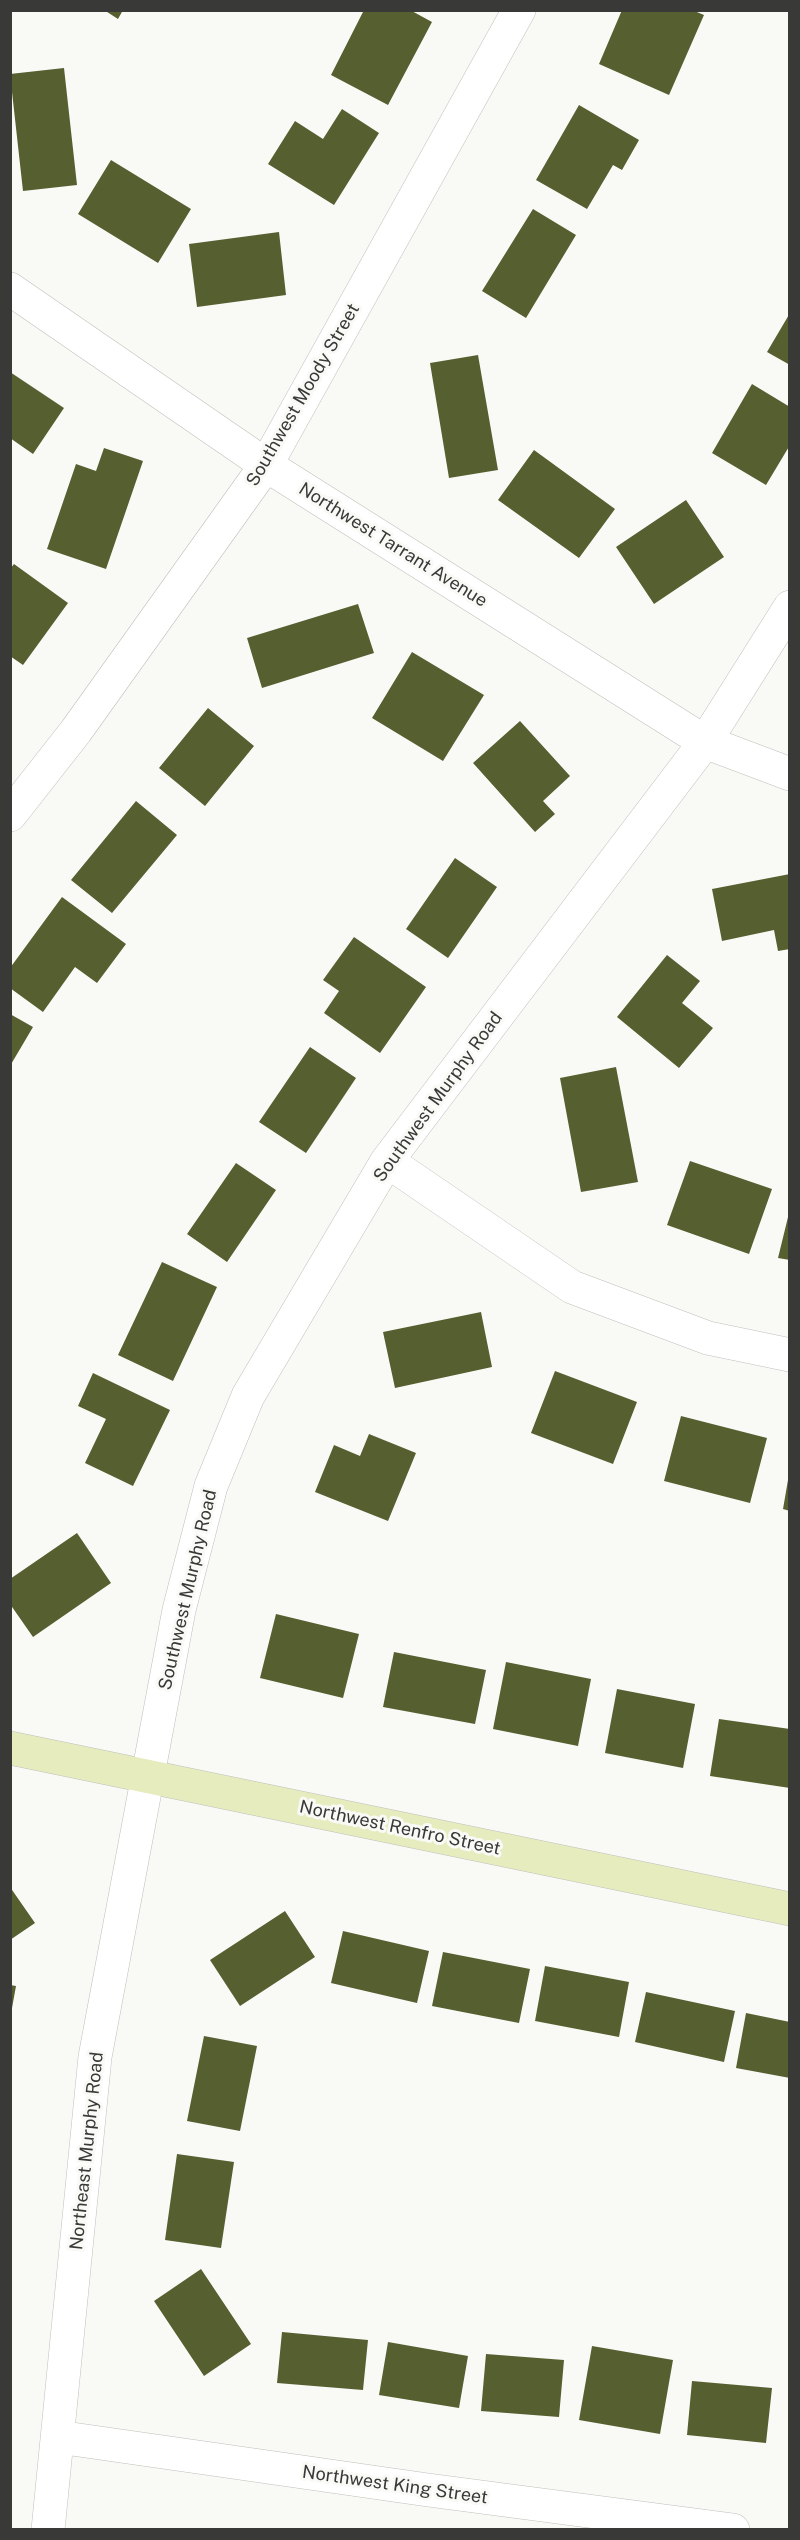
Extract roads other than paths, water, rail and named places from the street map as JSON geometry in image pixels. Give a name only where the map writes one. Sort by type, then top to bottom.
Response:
[{"type":"main road","name":"Northwest Renfro Street","points":[[10,1748],[789,1909]]},
{"type":"street","name":"Southwest Moody Street","points":[[10,815],[76,731],[266,465],[519,10]]},
{"type":"street","name":"Northwest Tarrant Avenue","points":[[10,289],[266,465],[705,742],[789,774]]},
{"type":"street","name":"Southwest Murphy Road","points":[[148,1776],[179,1610],[212,1486],[248,1396],[387,1161],[705,742],[789,607]]},
{"type":"street","points":[[387,1161],[572,1287],[708,1338],[789,1355]]},
{"type":"street","name":"Northeast Murphy Road","points":[[48,2529],[96,2057],[148,1776]]},
{"type":"street","name":"Northwest King Street","points":[[58,2437],[428,2490],[733,2529]]}]
